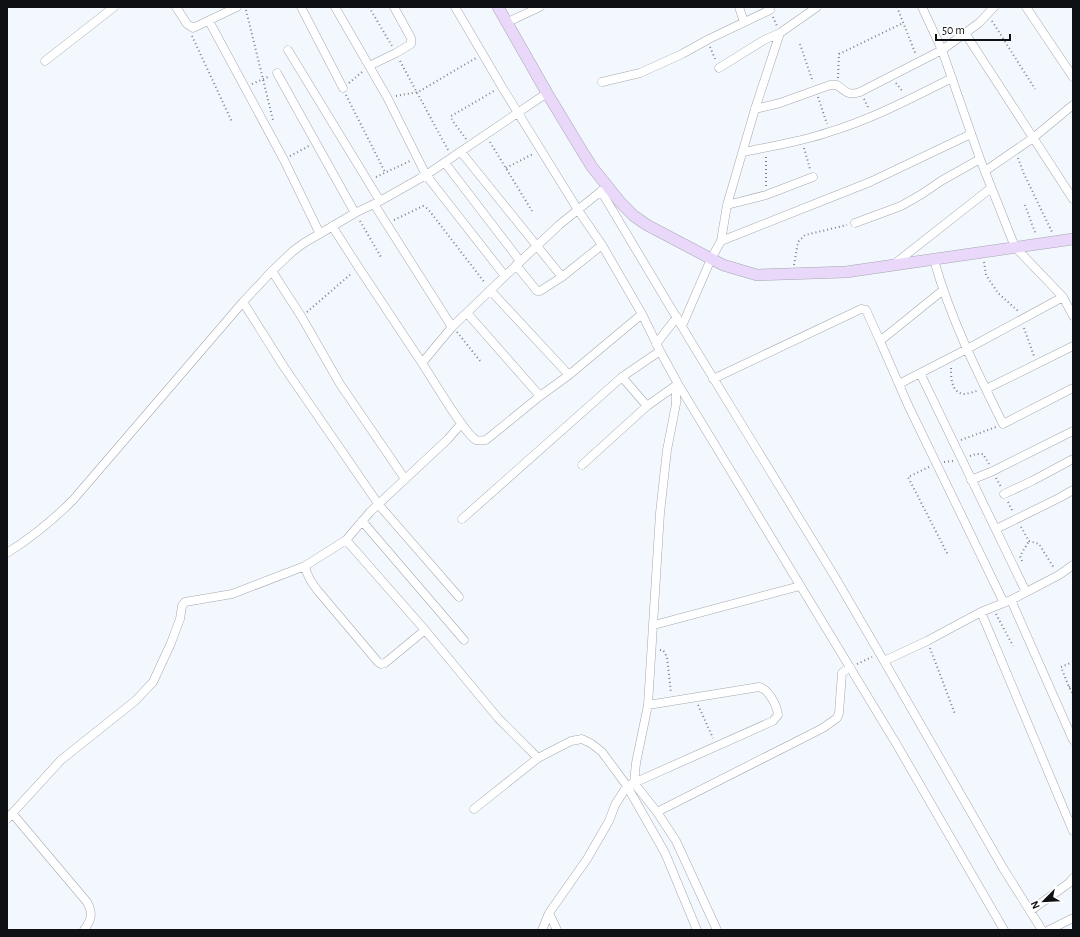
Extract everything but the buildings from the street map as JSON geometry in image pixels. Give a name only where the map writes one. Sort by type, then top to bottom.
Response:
[{"type":"main road","points":[[498,7],[604,189],[634,216],[647,225],[723,266],[757,275],[846,272],[1073,239]]},
{"type":"street","points":[[176,7],[187,24],[193,28],[237,7]]},
{"type":"street","points":[[301,7],[344,88]]},
{"type":"street","points":[[335,7],[387,97],[426,176],[505,276]]},
{"type":"street","points":[[369,66],[409,46],[411,42],[411,38],[394,7]]},
{"type":"street","points":[[455,7],[502,87],[578,210],[602,245],[642,314],[676,385],[897,745],[1004,930]]},
{"type":"street","points":[[508,22],[540,7]]},
{"type":"street","points":[[739,7],[744,22]]},
{"type":"street","points":[[719,68],[764,40],[780,33],[817,7]]},
{"type":"street","points":[[922,7],[942,50],[980,159],[1015,247],[1063,297],[1073,316]]},
{"type":"street","points":[[755,109],[830,86],[837,85],[851,95],[860,92],[942,50],[988,15],[994,7]]},
{"type":"street","points":[[1026,7],[1073,77]]},
{"type":"street","points":[[45,61],[109,9]]},
{"type":"street","points":[[602,82],[640,73],[682,54],[709,39],[770,10]]},
{"type":"street","points":[[209,21],[246,87],[320,234]]},
{"type":"street","points":[[682,326],[711,259],[721,241],[727,205],[755,109],[780,33]]},
{"type":"street","points":[[965,33],[1073,199]]},
{"type":"street","points":[[288,50],[377,202],[387,223],[452,327]]},
{"type":"street","points":[[277,73],[355,213]]},
{"type":"street","points":[[743,152],[802,140],[830,132],[872,116],[952,78]]},
{"type":"street","points":[[7,554],[48,524],[73,500],[243,302],[293,251],[355,213],[426,176],[485,134],[547,93]]},
{"type":"street","points":[[985,171],[1033,138],[1073,105]]},
{"type":"street","points":[[721,241],[870,182],[971,134]]},
{"type":"street","points":[[461,152],[562,277]]},
{"type":"street","points":[[856,223],[901,206],[980,159]]},
{"type":"street","points":[[449,161],[537,291],[544,290],[602,245]]},
{"type":"street","points":[[727,205],[766,195],[813,177]]},
{"type":"street","points":[[892,265],[991,188]]},
{"type":"street","points":[[422,363],[452,327],[518,263],[559,225],[604,189],[713,379],[835,577],[1003,868],[1042,930]]},
{"type":"street","points":[[332,226],[461,424],[476,440],[486,440],[540,396],[569,376],[642,314]]},
{"type":"street","points":[[934,260],[942,291],[951,314],[1002,424],[1073,388]]},
{"type":"street","points":[[272,271],[301,316],[340,384],[405,479]]},
{"type":"street","points":[[490,290],[569,376]]},
{"type":"street","points":[[880,341],[942,291]]},
{"type":"street","points":[[899,384],[1063,297]]},
{"type":"street","points":[[243,302],[284,367],[380,504],[459,597]]},
{"type":"street","points":[[713,379],[861,309],[864,308],[866,310],[937,464],[1007,601],[1073,740]]},
{"type":"street","points":[[467,313],[540,396]]},
{"type":"street","points":[[462,519],[622,377],[658,348],[677,317]]},
{"type":"street","points":[[986,389],[1073,346]]},
{"type":"street","points":[[920,373],[1026,592]]},
{"type":"street","points":[[622,377],[647,406]]},
{"type":"street","points":[[582,465],[647,406],[676,385]]},
{"type":"street","points":[[542,930],[549,913],[587,859],[609,821],[615,805],[630,784],[636,763],[648,705],[660,514],[667,450],[676,404],[676,385]]},
{"type":"street","points":[[84,930],[91,919],[92,914],[87,902],[9,816],[61,760],[135,702],[153,682],[171,643],[180,619],[182,606],[185,602],[232,594],[305,566],[346,540],[362,521],[448,439],[461,424]]},
{"type":"street","points":[[971,480],[993,471],[1073,431]]},
{"type":"street","points":[[1004,494],[1073,459]]},
{"type":"street","points":[[996,529],[1060,498],[1073,490]]},
{"type":"street","points":[[362,521],[464,640]]},
{"type":"street","points":[[346,540],[425,630],[498,718],[538,758]]},
{"type":"street","points":[[884,661],[927,641],[981,612],[1026,592],[1059,575],[1073,565]]},
{"type":"street","points":[[305,566],[309,579],[381,664],[385,663],[425,630]]},
{"type":"street","points":[[654,625],[800,586]]},
{"type":"street","points":[[981,612],[1073,831]]},
{"type":"street","points":[[657,812],[823,728],[835,720],[839,713],[842,673],[850,667]]},
{"type":"street","points":[[630,784],[773,720],[778,715],[778,711],[766,690],[759,687],[648,705]]},
{"type":"street","points":[[474,809],[538,758],[571,740],[582,739],[592,744],[602,752],[657,812],[676,842],[717,930]]},
{"type":"street","points":[[630,784],[664,853],[697,930]]},
{"type":"street","points":[[1030,911],[1069,883],[1073,878]]},
{"type":"street","points":[[549,913],[557,930]]},
{"type":"street","points":[[1049,930],[1073,918]]},
{"type":"path","points":[[245,7],[262,79],[246,87]]},
{"type":"path","points":[[369,7],[418,92],[449,161]]},
{"type":"path","points":[[897,7],[918,62]]},
{"type":"path","points":[[770,10],[780,33]]},
{"type":"path","points":[[988,15],[1035,90]]},
{"type":"path","points":[[837,85],[839,54],[903,23]]},
{"type":"path","points":[[187,24],[232,122]]},
{"type":"path","points":[[709,39],[711,49],[719,68]]},
{"type":"path","points":[[800,44],[830,132]]},
{"type":"path","points":[[387,97],[418,92],[483,54]]},
{"type":"path","points":[[369,66],[344,88],[385,172],[417,158]]},
{"type":"path","points":[[892,76],[908,100]]},
{"type":"path","points":[[471,144],[452,120],[451,116],[502,87]]},
{"type":"path","points":[[860,92],[872,116]]},
{"type":"path","points":[[485,134],[532,211]]},
{"type":"path","points":[[802,140],[813,177]]},
{"type":"path","points":[[284,160],[316,143]]},
{"type":"path","points":[[766,147],[766,195]]},
{"type":"path","points":[[1020,147],[1018,157],[1024,174],[1056,241]]},
{"type":"path","points":[[506,168],[541,150]]},
{"type":"path","points":[[1025,205],[1039,244]]},
{"type":"path","points":[[387,223],[423,206],[428,209],[490,290]]},
{"type":"path","points":[[355,213],[381,257]]},
{"type":"path","points":[[792,275],[798,242],[805,235],[856,223]]},
{"type":"path","points":[[983,252],[986,276],[998,292]]},
{"type":"path","points":[[301,316],[359,268]]},
{"type":"path","points":[[452,327],[482,362]]},
{"type":"path","points":[[950,358],[952,382],[957,391],[964,394],[986,389]]},
{"type":"path","points":[[954,443],[1002,424]]},
{"type":"path","points":[[948,555],[908,477],[937,464],[962,459],[976,454],[983,454],[993,471]]},
{"type":"path","points":[[1017,519],[1029,541],[1039,544],[1059,575]]},
{"type":"path","points":[[1023,563],[1020,556],[1029,541]]},
{"type":"path","points":[[992,608],[1013,646]]},
{"type":"path","points":[[927,641],[955,714]]},
{"type":"path","points":[[652,648],[664,650],[666,653],[672,700]]},
{"type":"path","points":[[850,667],[880,653]]},
{"type":"path","points":[[1073,662],[1061,667],[1073,694]]},
{"type":"path","points":[[1069,687],[1073,685]]},
{"type":"path","points":[[694,697],[717,745]]}]
